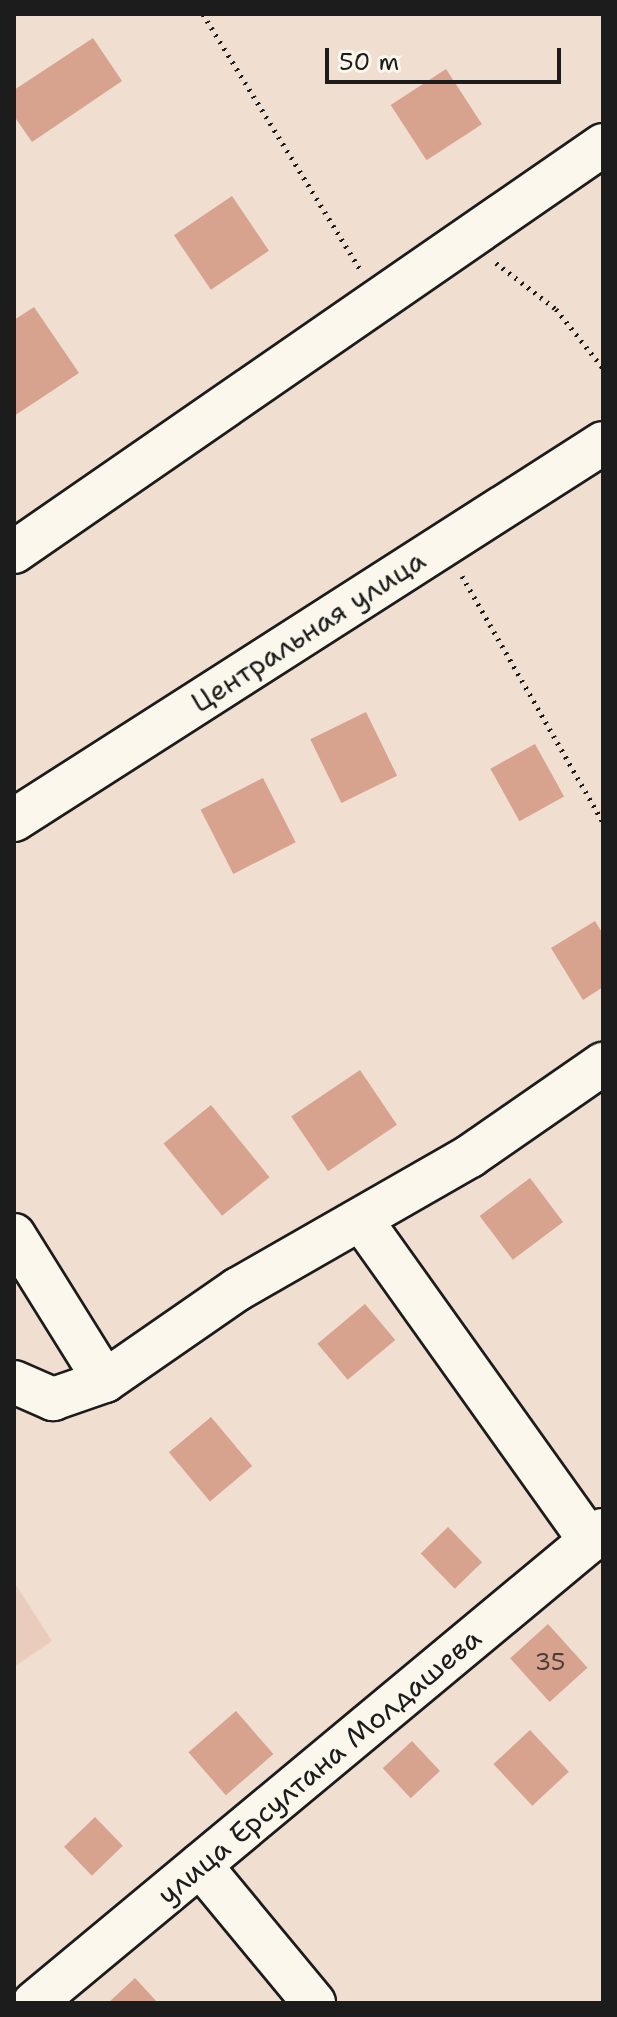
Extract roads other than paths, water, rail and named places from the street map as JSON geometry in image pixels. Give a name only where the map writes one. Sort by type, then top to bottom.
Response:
[{"type":"street","points":[[14,552],[603,145]]},
{"type":"street","name":"Центральная улица","points":[[14,820],[603,443]]},
{"type":"street","points":[[14,1382],[53,1399],[105,1381],[238,1289],[362,1221],[603,1064]]},
{"type":"street","points":[[362,1221],[596,1535]]},
{"type":"street","points":[[14,1235],[105,1381]]},
{"type":"street","name":"улица Ерсултана Молдашева","points":[[34,2003],[596,1535]]},
{"type":"street","points":[[200,1865],[314,2003]]}]
